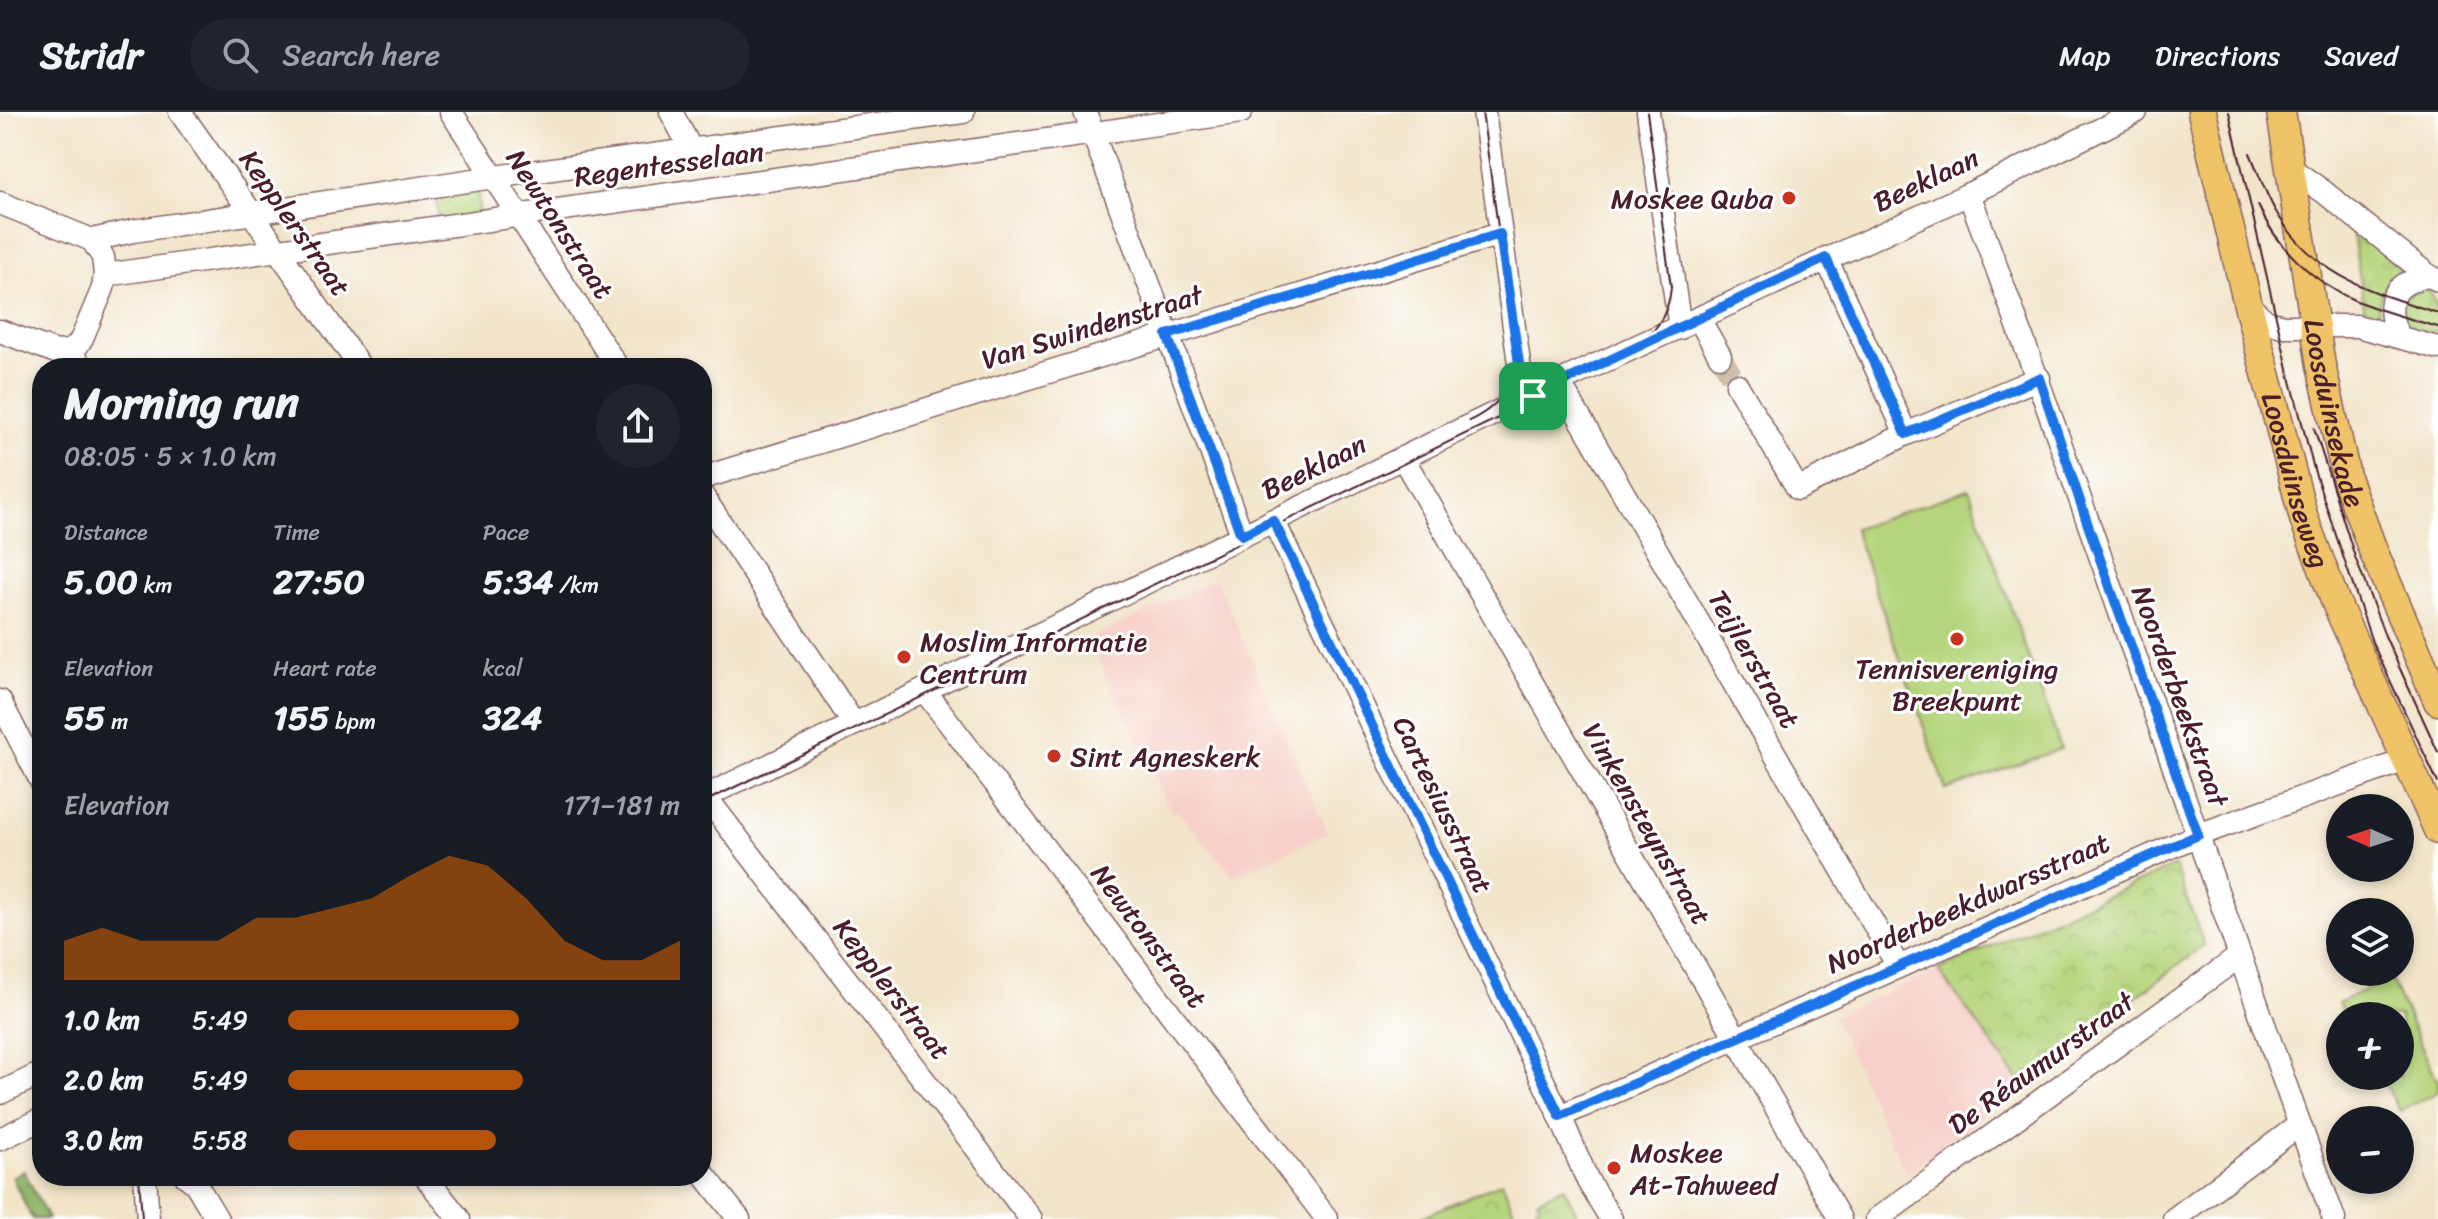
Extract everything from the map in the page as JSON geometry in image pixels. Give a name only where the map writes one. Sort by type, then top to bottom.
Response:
[{"type":"main road","name":"Loosduinseweg","points":[[2202,112],[2304,519],[2336,603],[2438,830]]},
{"type":"main road","name":"Loosduinsekade","points":[[2281,112],[2321,365],[2347,480],[2374,553],[2438,701]]},
{"type":"street","name":"Kepplerstraat","points":[[180,112],[354,358]]},
{"type":"street","name":"Newtonstraat","points":[[451,112],[611,358]]},
{"type":"street","points":[[671,112],[692,151]]},
{"type":"street","name":"Regentesselaan","points":[[92,240],[133,231],[494,177],[963,112]]},
{"type":"street","name":"Regentesselaan","points":[[105,275],[518,216],[1088,123],[1241,112]]},
{"type":"street","points":[[1484,112],[1520,370],[1533,396]]},
{"type":"street","points":[[1648,112],[1690,324],[1720,356]]},
{"type":"street","name":"Beeklaan","points":[[712,793],[1559,382],[1969,194],[2136,112]]},
{"type":"street","points":[[1088,123],[1242,535]]},
{"type":"street","points":[[2290,168],[2434,278]]},
{"type":"street","name":"Noorderbeekstraat","points":[[1969,194],[2039,378],[2088,525],[2334,1219]]},
{"type":"street","points":[[0,203],[92,240],[103,257],[103,288],[77,346],[76,358]]},
{"type":"street","name":"Van Swindenstraat","points":[[712,475],[1500,234]]},
{"type":"street","points":[[1826,258],[1906,434]]},
{"type":"street","points":[[2398,336],[2391,321],[2392,298],[2408,281],[2434,278]]},
{"type":"street","points":[[2248,305],[2267,322],[2283,326],[2357,326],[2438,348]]},
{"type":"street","points":[[0,331],[73,358]]},
{"type":"street","points":[[1737,385],[1798,489],[1906,434],[2039,378]]},
{"type":"street","name":"Teijlerstraat","points":[[1559,382],[1898,966]]},
{"type":"street","name":"Vinkensteynstraat","points":[[1403,458],[1840,1219]]},
{"type":"street","points":[[712,510],[854,724]]},
{"type":"street","name":"Cartesiusstraat","points":[[1273,520],[1560,1116],[1588,1181],[1611,1219]]},
{"type":"street","name":"Newtonstraat","points":[[924,690],[1327,1219]]},
{"type":"street","points":[[0,701],[32,763]]},
{"type":"street","name":"Noorderbeekdwarsstraat","points":[[1560,1116],[2198,835],[2406,760]]},
{"type":"street","name":"Kepplerstraat","points":[[712,807],[1031,1219]]},
{"type":"street","name":"De Réaumurstraat","points":[[1877,1219],[2240,956]]},
{"type":"street","points":[[0,1093],[32,1078]]},
{"type":"street","points":[[0,1139],[32,1124]]},
{"type":"street","points":[[2174,1219],[2299,1125]]},
{"type":"street","points":[[712,1185],[739,1219]]},
{"type":"street","points":[[148,1219],[150,1186]]},
{"type":"street","points":[[197,1186],[217,1219]]},
{"type":"street","points":[[433,1186],[459,1219]]},
{"type":"shaded area","points":[[1216,579],[1328,833],[1234,876],[1176,811],[1171,813],[1089,639]]},
{"type":"shaded area","points":[[1938,970],[2022,1085],[1906,1174],[1833,1016]]},
{"type":"green space","points":[[474,190],[478,193],[479,210],[476,215],[439,220],[436,195]]},
{"type":"green space","points":[[2352,229],[2400,267],[2400,272],[2382,293],[2379,320],[2376,322],[2366,319]]},
{"type":"green space","points":[[2422,285],[2434,300],[2438,332],[2413,329],[2402,321],[2399,300]]},
{"type":"green space","name":"Tennisvereniging Breekpunt","points":[[1969,489],[2061,749],[1946,790],[1854,529]]},
{"type":"green space","points":[[2175,866],[2204,945],[2022,1085],[1938,970]]},
{"type":"green space","points":[[2373,986],[2394,986],[2401,1002],[2340,1002]]},
{"type":"green space","points":[[2414,1030],[2438,1082],[2438,1092],[2410,1106],[2397,1106],[2388,1090],[2414,1090]]},
{"type":"green space","points":[[24,1171],[48,1219],[32,1219],[12,1177]]},
{"type":"green space","points":[[1502,1182],[1517,1219],[1417,1219]]},
{"type":"green space","points":[[1564,1187],[1579,1219],[1528,1219],[1539,1205],[1537,1200]]},
{"type":"tunnel","points":[[1720,356],[1737,385]]},
{"type":"tram line","points":[[1469,421],[1501,397],[1511,376],[1514,350],[1482,112]]},
{"type":"tram line","points":[[712,798],[1630,352],[1648,337],[1661,320],[1671,287],[1647,112]]},
{"type":"tram line","points":[[2229,112],[2315,473],[2372,642],[2438,783]]},
{"type":"tram line","points":[[2250,153],[2275,210],[2307,251],[2326,266],[2367,288],[2438,313]]},
{"type":"tram line","points":[[2258,205],[2285,248],[2325,284],[2364,304],[2438,327]]},
{"type":"tram line","points":[[2314,428],[2355,557],[2385,636],[2438,752]]},
{"type":"tram line","points":[[140,1186],[142,1219]]},
{"type":"place","name":"Moskee Quba","points":[[1789,198]]},
{"type":"place","name":"Tennisvereniging Breekpunt","points":[[1957,639]]},
{"type":"place","name":"Moslim Informatie Centrum","points":[[904,657]]},
{"type":"place","name":"Sint Agneskerk","points":[[1054,756]]},
{"type":"place","name":"Moskee At-Tahweed","points":[[1614,1168]]},
{"type":"route","points":[[1500,234],[1520,370],[1533,396],[1826,258],[1906,434],[2039,378],[2198,835],[1560,1116],[1273,520],[1242,535],[1240,532],[1167,335],[1500,234]]}]
